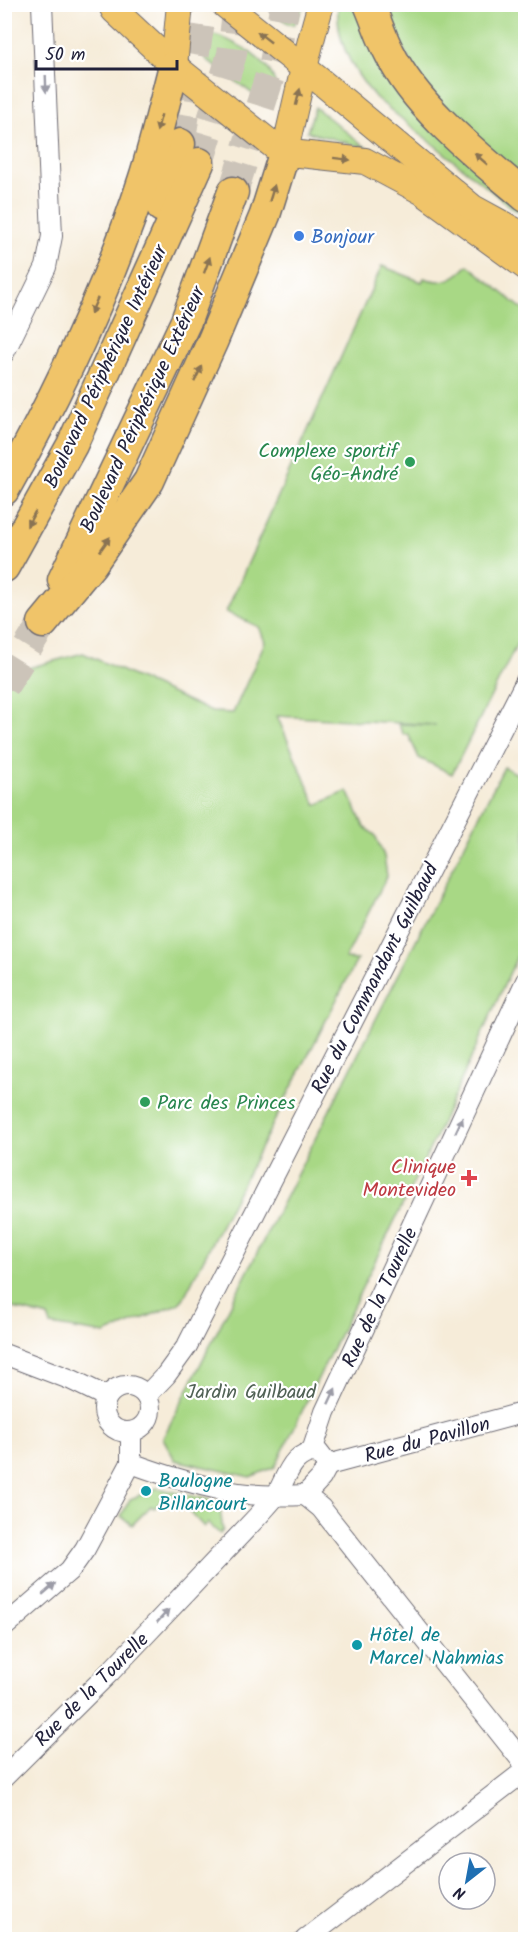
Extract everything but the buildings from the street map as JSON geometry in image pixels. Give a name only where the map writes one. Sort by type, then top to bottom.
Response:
[{"type":"highway","points":[[369,4],[390,54],[418,97],[462,142],[525,197]]},
{"type":"highway","points":[[4,490],[38,429],[104,284],[143,180],[174,66]]},
{"type":"highway","name":"Boulevard Périphérique Intérieur","points":[[4,567],[72,445],[137,301],[189,153]]},
{"type":"highway","name":"Boulevard Périphérique Extérieur","points":[[233,192],[186,321],[43,623],[91,565],[149,481],[213,340],[265,215],[284,154]]},
{"type":"main road","points":[[111,4],[129,25],[174,66],[284,154],[365,161],[423,192],[525,267]]},
{"type":"main road","points":[[174,66],[180,4]]},
{"type":"main road","points":[[224,4],[473,208],[525,237]]},
{"type":"main road","points":[[284,154],[321,4]]},
{"type":"street","points":[[4,353],[46,267],[52,236],[42,4]]},
{"type":"street","name":"Rue du Commandant Guilbaud","points":[[146,1396],[166,1375],[187,1346],[525,681]]},
{"type":"street","name":"Rue de la Tourelle","points":[[4,1777],[110,1672],[276,1496],[296,1459],[304,1452],[312,1451],[325,1412],[525,981]]},
{"type":"street","points":[[4,1354],[72,1380],[107,1397]]},
{"type":"street","points":[[126,1386],[141,1390],[146,1396],[150,1410],[148,1418],[144,1424],[131,1432],[116,1430],[105,1419],[104,1404],[112,1391],[126,1386]]},
{"type":"street","name":"Rue du Pavillon","points":[[328,1464],[525,1412]]},
{"type":"street","points":[[4,1627],[70,1570],[85,1549],[131,1463],[131,1432]]},
{"type":"street","points":[[305,1495],[321,1478],[328,1464],[318,1452],[312,1451]]},
{"type":"street","points":[[131,1463],[159,1473],[239,1493],[276,1496],[305,1495],[321,1508],[525,1768],[305,1940]]},
{"type":"green space","points":[[264,5],[304,5],[294,25],[289,24]]},
{"type":"green space","points":[[338,5],[359,5],[522,208],[520,210],[516,211],[376,98],[347,55],[339,31]]},
{"type":"green space","points":[[380,5],[525,5],[525,182],[470,136],[419,79]]},
{"type":"green space","points":[[208,34],[240,46],[262,62],[270,72],[275,92],[265,97],[253,94],[207,60],[199,46],[202,36]]},
{"type":"green space","points":[[315,107],[367,148],[307,132]]},
{"type":"green space","name":"Parc des Princes","points":[[468,265],[525,311],[525,628],[452,774],[419,758],[408,734],[404,735],[398,724],[436,725],[277,716],[316,805],[348,791],[364,827],[375,835],[384,856],[387,876],[345,959],[357,960],[183,1299],[178,1304],[105,1334],[51,1325],[48,1317],[5,1306],[5,653],[7,652],[14,672],[83,653],[212,712],[233,713],[265,642],[259,627],[226,612],[382,266],[422,282],[424,278],[443,281],[458,274]]},
{"type":"green space","name":"Jardin Guilbaud","points":[[504,767],[525,778],[525,939],[435,1138],[275,1467],[250,1477],[175,1460],[163,1438]]},
{"type":"green space","points":[[157,1488],[219,1502],[223,1530],[220,1534],[208,1523],[204,1527],[174,1495],[154,1508],[151,1506],[132,1525],[121,1516],[130,1499]]},
{"type":"tunnel","points":[[180,144],[203,4]]},
{"type":"tunnel","points":[[199,163],[232,54],[238,4]]},
{"type":"tunnel","points":[[233,192],[274,63],[285,4]]},
{"type":"tunnel","points":[[4,686],[43,623]]},
{"type":"place","name":"Bonjour","points":[[299,236]]},
{"type":"place","name":"Complexe sportif Géo-André","points":[[410,462]]},
{"type":"place","name":"Parc des Princes","points":[[145,1102]]},
{"type":"place","name":"Clinique Montevideo","points":[[469,1178]]},
{"type":"place","name":"Boulogne Billancourt","points":[[146,1491]]},
{"type":"place","name":"Hôtel de Marcel Nahmias","points":[[357,1645]]}]
